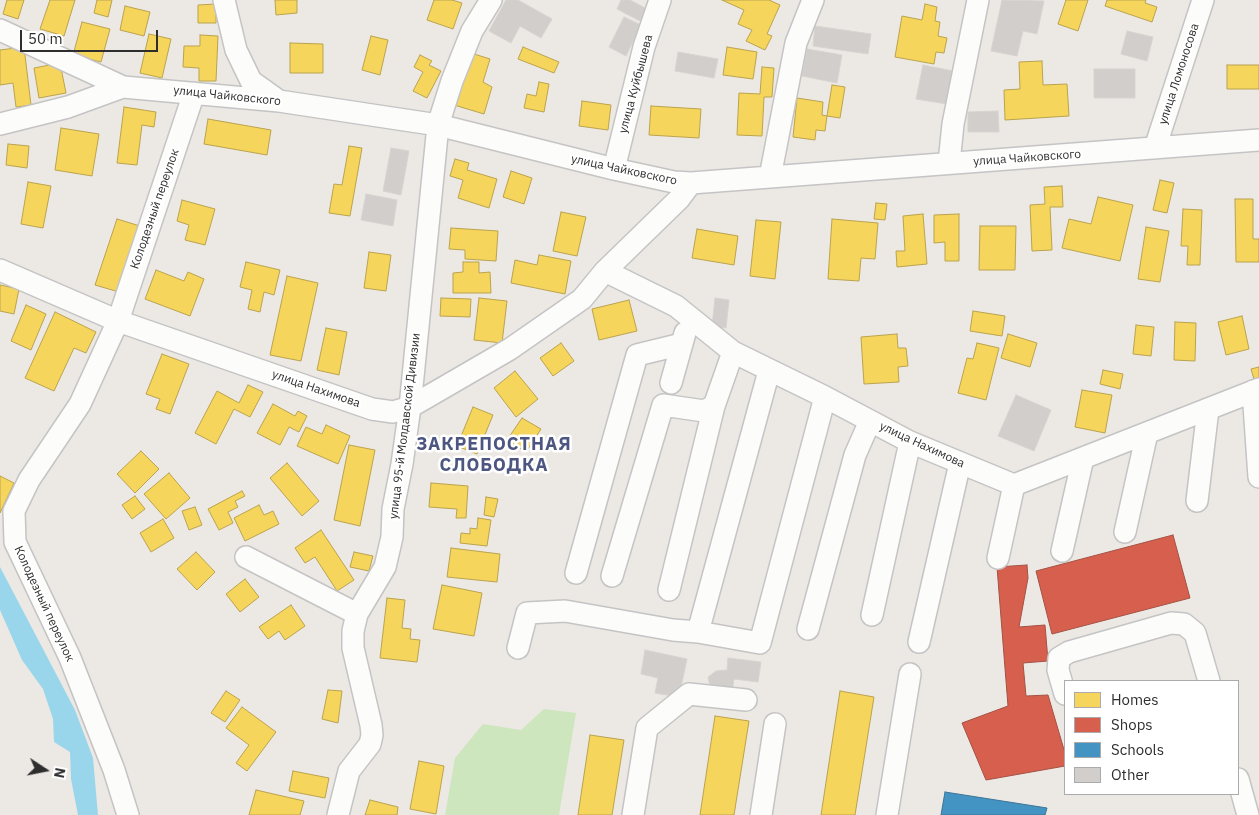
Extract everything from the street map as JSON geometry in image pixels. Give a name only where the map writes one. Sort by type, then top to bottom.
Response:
[{"type":"street","points":[[224,0],[236,50],[251,81],[279,101]]},
{"type":"street","name":"улица 95-й Молдавской Дивизии","points":[[338,815],[350,771],[370,744],[372,735],[372,725],[353,648],[353,631],[358,614],[385,567],[392,536],[393,509],[410,407],[438,125],[452,80],[472,31],[490,0]]},
{"type":"street","name":"улица Куйбышева","points":[[614,169],[644,47],[660,0]]},
{"type":"street","points":[[770,177],[796,43],[813,0]]},
{"type":"street","points":[[949,163],[953,124],[978,0]]},
{"type":"street","name":"улица Ломоносова","points":[[1155,148],[1203,0]]},
{"type":"street","points":[[0,30],[124,87]]},
{"type":"street","name":"улица Чайковского","points":[[0,124],[68,107],[124,87],[279,101],[438,125],[614,169],[674,182],[691,183],[1259,140]]},
{"type":"street","name":"Колодезный переулок","points":[[128,815],[114,770],[70,658],[15,542],[14,511],[29,480],[80,404],[118,321],[194,93]]},
{"type":"street","name":"улица Нахимова","points":[[0,270],[118,321],[372,409],[393,412],[410,407],[510,348],[582,298],[604,271],[679,199],[691,183]]},
{"type":"street","name":"улица Нахимова","points":[[604,271],[676,306],[733,352],[769,371],[825,397],[910,442],[1014,485]]},
{"type":"street","points":[[671,383],[689,316]]},
{"type":"street","points":[[576,573],[637,355],[682,344]]},
{"type":"street","points":[[669,590],[714,406],[733,352]]},
{"type":"street","points":[[698,632],[769,371]]},
{"type":"street","points":[[998,558],[1014,485],[1256,390],[1259,477]]},
{"type":"street","points":[[518,648],[527,613],[565,611],[760,643],[825,397]]},
{"type":"street","points":[[612,576],[663,405],[704,411],[714,406]]},
{"type":"street","points":[[1197,501],[1208,409]]},
{"type":"street","points":[[808,629],[855,455],[870,420]]},
{"type":"street","points":[[1126,532],[1147,433]]},
{"type":"street","points":[[872,615],[910,442]]},
{"type":"street","points":[[1062,552],[1083,458]]},
{"type":"street","points":[[919,642],[960,463]]},
{"type":"street","points":[[246,557],[358,614]]},
{"type":"street","points":[[1064,691],[1058,670],[1059,658],[1069,652],[1171,623],[1184,624],[1195,633],[1209,680]]},
{"type":"street","points":[[887,815],[910,674]]},
{"type":"street","points":[[633,815],[647,728],[689,694],[746,700]]},
{"type":"street","points":[[761,815],[775,724]]},
{"type":"street","points":[[1239,783],[1248,815]]},
{"type":"green space","points":[[544,709],[576,713],[559,815],[445,815],[455,758],[483,724],[521,730]]},
{"type":"water","points":[[0,567],[75,710],[93,758],[98,815],[78,815],[71,779],[70,752],[54,742],[53,719],[43,689],[22,660],[0,610]]},
{"type":"building: Homes","points":[[7,0],[24,0],[18,19],[3,14]]},
{"type":"building: Homes","points":[[50,0],[75,0],[64,36],[40,29]]},
{"type":"building: Homes","points":[[97,0],[112,0],[108,17],[94,13]]},
{"type":"building: Homes","points":[[275,0],[297,0],[297,13],[276,15]]},
{"type":"building: Homes","points":[[434,0],[452,0],[462,3],[453,29],[427,20]]},
{"type":"building: Homes","points":[[722,0],[769,0],[780,5],[767,34],[772,36],[765,50],[746,41],[752,30],[738,24],[744,10]]},
{"type":"building: Homes","points":[[1066,0],[1088,0],[1078,31],[1058,24]]},
{"type":"building: Homes","points":[[1107,0],[1146,0],[1145,3],[1157,7],[1152,22],[1105,6]]},
{"type":"building: Homes","points":[[216,4],[216,23],[198,23],[198,5]]},
{"type":"building: Homes","points":[[925,4],[937,7],[935,21],[940,22],[938,36],[947,38],[944,53],[936,52],[934,64],[895,57],[902,16],[922,20]]},
{"type":"building: Homes","points":[[125,6],[150,12],[144,36],[120,30]]},
{"type":"building: Homes","points":[[82,22],[110,29],[101,62],[73,55]]},
{"type":"building: Homes","points":[[149,34],[171,39],[162,78],[140,73]]},
{"type":"building: Homes","points":[[200,35],[218,36],[216,81],[199,81],[199,68],[183,67],[184,46],[200,46]]},
{"type":"building: Homes","points":[[371,36],[388,40],[380,75],[362,70]]},
{"type":"building: Homes","points":[[290,43],[323,44],[323,73],[290,73]]},
{"type":"building: Homes","points":[[24,47],[31,105],[16,107],[13,83],[0,85],[0,50]]},
{"type":"building: Homes","points":[[523,47],[559,62],[554,73],[518,59]]},
{"type":"building: Homes","points":[[727,47],[757,52],[753,79],[723,75]]},
{"type":"building: Homes","points":[[471,53],[490,59],[483,82],[492,87],[484,114],[454,105]]},
{"type":"building: Homes","points":[[420,55],[432,61],[429,65],[441,71],[427,98],[413,91],[423,72],[414,67]]},
{"type":"building: Homes","points":[[1042,61],[1043,85],[1067,84],[1069,116],[1005,120],[1004,90],[1020,89],[1019,62]]},
{"type":"building: Homes","points":[[60,63],[66,93],[39,98],[34,68]]},
{"type":"building: Homes","points":[[1227,65],[1259,65],[1259,89],[1227,89]]},
{"type":"building: Homes","points":[[762,67],[774,68],[772,97],[764,97],[762,136],[737,135],[739,93],[760,94]]},
{"type":"building: Homes","points":[[539,82],[549,84],[544,112],[524,108],[527,94],[536,96]]},
{"type":"building: Homes","points":[[832,85],[845,87],[840,118],[827,116]]},
{"type":"building: Homes","points":[[797,98],[823,102],[822,115],[827,116],[825,131],[816,130],[815,140],[793,137]]},
{"type":"building: Homes","points":[[582,101],[611,105],[608,130],[579,126]]},
{"type":"building: Homes","points":[[651,106],[701,109],[699,138],[649,135]]},
{"type":"building: Homes","points":[[124,107],[156,112],[154,127],[142,125],[137,165],[117,163]]},
{"type":"building: Homes","points":[[208,119],[271,130],[267,155],[204,144]]},
{"type":"building: Homes","points":[[61,128],[99,134],[92,176],[55,170]]},
{"type":"building: Homes","points":[[8,144],[29,146],[27,168],[6,165]]},
{"type":"building: Homes","points":[[349,146],[362,148],[350,216],[329,213],[334,184],[342,185]]},
{"type":"building: Homes","points":[[455,159],[469,163],[467,170],[497,179],[489,208],[458,198],[463,180],[450,176]]},
{"type":"building: Homes","points":[[511,171],[532,178],[524,204],[503,197]]},
{"type":"building: Homes","points":[[1160,180],[1174,183],[1167,213],[1153,210]]},
{"type":"building: Homes","points":[[28,182],[51,186],[43,228],[21,224]]},
{"type":"building: Homes","points":[[1062,186],[1063,207],[1050,207],[1052,250],[1032,251],[1030,205],[1045,204],[1044,187]]},
{"type":"building: Homes","points":[[1098,197],[1133,205],[1120,261],[1062,248],[1069,219],[1091,224]]},
{"type":"building: Homes","points":[[1235,199],[1253,199],[1253,239],[1259,239],[1259,262],[1236,262]]},
{"type":"building: Homes","points":[[182,200],[215,209],[205,245],[185,240],[189,225],[177,221]]},
{"type":"building: Homes","points":[[876,203],[887,204],[885,220],[874,219]]},
{"type":"building: Homes","points":[[1183,209],[1202,210],[1200,265],[1187,265],[1188,246],[1181,246]]},
{"type":"building: Homes","points":[[561,212],[586,217],[577,256],[553,251]]},
{"type":"building: Homes","points":[[923,214],[927,264],[897,267],[896,251],[905,251],[903,216]]},
{"type":"building: Homes","points":[[959,214],[959,261],[945,261],[945,242],[934,243],[934,215]]},
{"type":"building: Homes","points":[[117,219],[140,226],[119,292],[95,285]]},
{"type":"building: Homes","points":[[832,219],[878,223],[875,259],[861,258],[859,281],[828,279]]},
{"type":"building: Homes","points":[[756,220],[781,222],[775,279],[750,276]]},
{"type":"building: Homes","points":[[980,226],[1016,226],[1015,270],[979,270]]},
{"type":"building: Homes","points":[[1146,227],[1169,231],[1160,282],[1138,279]]},
{"type":"building: Homes","points":[[451,228],[498,231],[496,261],[465,259],[465,250],[449,249]]},
{"type":"building: Homes","points":[[697,229],[738,236],[734,265],[692,258]]},
{"type":"building: Homes","points":[[369,252],[391,255],[386,291],[364,288]]},
{"type":"building: Homes","points":[[539,255],[571,261],[565,294],[511,283],[515,260],[537,265]]},
{"type":"building: Homes","points":[[246,262],[280,270],[274,295],[264,292],[260,312],[248,309],[252,290],[240,287]]},
{"type":"building: Homes","points":[[463,262],[479,262],[479,273],[490,272],[491,293],[453,293],[453,273],[463,272]]},
{"type":"building: Homes","points":[[156,270],[184,281],[188,272],[204,279],[190,316],[145,299]]},
{"type":"building: Homes","points":[[287,276],[318,283],[301,361],[270,355]]},
{"type":"building: Homes","points":[[0,285],[19,289],[14,314],[0,311]]},
{"type":"building: Homes","points":[[441,298],[471,299],[470,317],[440,316]]},
{"type":"building: Homes","points":[[479,298],[507,301],[502,343],[474,340]]},
{"type":"building: Homes","points":[[629,300],[637,331],[599,340],[592,309]]},
{"type":"building: Homes","points":[[26,305],[46,314],[31,350],[11,341]]},
{"type":"building: Homes","points":[[973,311],[1005,316],[1002,336],[970,331]]},
{"type":"building: Homes","points":[[55,312],[96,332],[86,353],[74,348],[54,391],[25,378]]},
{"type":"building: Homes","points":[[1242,316],[1249,349],[1226,355],[1218,322]]},
{"type":"building: Homes","points":[[1175,322],[1196,323],[1195,361],[1174,360]]},
{"type":"building: Homes","points":[[1136,325],[1154,327],[1151,356],[1133,354]]},
{"type":"building: Homes","points":[[326,328],[347,332],[339,375],[317,370]]},
{"type":"building: Homes","points":[[897,334],[898,348],[906,348],[908,366],[898,367],[899,382],[864,384],[861,337]]},
{"type":"building: Homes","points":[[1008,334],[1037,343],[1030,367],[1001,358]]},
{"type":"building: Homes","points":[[561,343],[574,361],[553,376],[540,358]]},
{"type":"building: Homes","points":[[977,343],[999,348],[986,400],[958,393],[967,358],[973,359]]},
{"type":"building: Homes","points":[[162,354],[189,364],[170,414],[156,409],[160,399],[146,394]]},
{"type":"building: Homes","points":[[1259,367],[1259,385],[1256,386],[1251,369]]},
{"type":"building: Homes","points":[[1103,370],[1123,374],[1120,389],[1100,384]]},
{"type":"building: Homes","points":[[515,371],[538,399],[516,417],[494,388]]},
{"type":"building: Homes","points":[[248,385],[263,392],[250,417],[234,409],[216,444],[195,433],[217,391],[239,403]]},
{"type":"building: Homes","points":[[1082,390],[1112,395],[1105,433],[1075,427]]},
{"type":"building: Homes","points":[[273,404],[295,416],[298,411],[307,416],[299,432],[289,427],[280,445],[257,433]]},
{"type":"building: Homes","points":[[473,407],[493,415],[477,454],[457,446]]},
{"type":"building: Homes","points":[[522,418],[541,429],[526,452],[507,440]]},
{"type":"building: Homes","points":[[326,425],[350,436],[338,464],[297,446],[306,427],[322,434]]},
{"type":"building: Homes","points":[[349,445],[375,450],[360,526],[334,520]]},
{"type":"building: Homes","points":[[141,451],[159,469],[135,493],[117,474]]},
{"type":"building: Homes","points":[[287,463],[319,501],[302,516],[270,478]]},
{"type":"building: Homes","points":[[169,473],[190,498],[166,519],[144,494]]},
{"type":"building: Homes","points":[[0,476],[14,483],[0,513]]},
{"type":"building: Homes","points":[[431,483],[468,486],[466,518],[456,518],[457,509],[429,507]]},
{"type":"building: Homes","points":[[242,491],[245,496],[235,501],[238,507],[228,512],[233,523],[219,530],[208,509]]},
{"type":"building: Homes","points":[[135,496],[145,509],[132,519],[122,505]]},
{"type":"building: Homes","points":[[486,497],[498,499],[494,517],[484,515]]},
{"type":"building: Homes","points":[[259,505],[264,515],[273,511],[279,524],[245,541],[234,518]]},
{"type":"building: Homes","points":[[195,507],[202,525],[189,530],[182,511]]},
{"type":"building: Homes","points":[[478,518],[491,520],[487,546],[460,543],[461,533],[470,534],[470,528],[477,529]]},
{"type":"building: Homes","points":[[163,519],[174,538],[151,552],[140,533]]},
{"type":"building: Homes","points":[[321,530],[354,580],[337,591],[315,557],[305,563],[295,548]]},
{"type":"building: Homes","points":[[451,548],[500,554],[497,582],[447,577]]},
{"type":"building: Homes","points":[[196,552],[215,572],[197,590],[177,569]]},
{"type":"building: Homes","points":[[354,552],[373,556],[369,571],[350,567]]},
{"type":"building: Homes","points":[[245,579],[259,597],[240,612],[226,594]]},
{"type":"building: Homes","points":[[442,585],[482,593],[474,636],[433,629]]},
{"type":"building: Homes","points":[[387,598],[405,600],[402,628],[411,629],[410,639],[420,640],[417,662],[380,658]]},
{"type":"building: Homes","points":[[291,605],[305,626],[285,640],[279,631],[268,639],[259,627]]},
{"type":"building: Homes","points":[[328,690],[342,691],[338,723],[322,719]]},
{"type":"building: Homes","points":[[226,691],[240,700],[225,722],[211,713]]},
{"type":"building: Homes","points":[[840,691],[874,697],[855,815],[821,815]]},
{"type":"building: Homes","points":[[242,707],[276,732],[247,771],[236,763],[249,745],[226,728]]},
{"type":"building: Homes","points":[[715,716],[749,721],[734,815],[700,815]]},
{"type":"building: Homes","points":[[590,735],[624,740],[612,815],[578,815]]},
{"type":"building: Homes","points":[[419,761],[444,766],[436,814],[410,809]]},
{"type":"building: Homes","points":[[293,771],[329,778],[325,798],[289,791]]},
{"type":"building: Homes","points":[[256,790],[304,801],[300,815],[249,815]]},
{"type":"building: Homes","points":[[370,800],[398,807],[397,815],[365,815]]},
{"type":"building: Shops","points":[[1173,535],[1190,598],[1052,634],[1036,571]]},
{"type":"building: Shops","points":[[1027,565],[1028,578],[1019,627],[1045,625],[1048,661],[1023,663],[1026,696],[1048,695],[1064,750],[1064,766],[986,780],[962,723],[1008,706],[997,567]]},
{"type":"building: Schools","points":[[945,792],[1047,808],[1045,815],[941,815]]},
{"type":"building: Other","points":[[506,0],[518,0],[552,19],[541,38],[520,26],[511,43],[489,31]]},
{"type":"building: Other","points":[[621,0],[630,0],[647,9],[640,21],[617,9]]},
{"type":"building: Other","points":[[1002,0],[1044,1],[1037,34],[1023,31],[1017,56],[991,51]]},
{"type":"building: Other","points":[[624,17],[641,25],[626,56],[609,47]]},
{"type":"building: Other","points":[[815,26],[871,34],[868,54],[813,46]]},
{"type":"building: Other","points":[[1127,31],[1153,37],[1147,61],[1121,54]]},
{"type":"building: Other","points":[[807,49],[842,55],[837,83],[802,76]]},
{"type":"building: Other","points":[[678,52],[718,59],[714,78],[675,71]]},
{"type":"building: Other","points":[[923,65],[953,71],[947,104],[916,99]]},
{"type":"building: Other","points":[[1094,69],[1135,69],[1135,98],[1094,98]]},
{"type":"building: Other","points":[[998,111],[999,132],[968,132],[968,112]]},
{"type":"building: Other","points":[[391,148],[409,151],[401,195],[383,191]]},
{"type":"building: Other","points":[[366,194],[397,200],[393,226],[361,220]]},
{"type":"building: Other","points":[[715,298],[729,300],[726,328],[712,326]]},
{"type":"building: Other","points":[[1016,395],[1051,410],[1034,451],[998,436]]},
{"type":"building: Other","points":[[645,650],[687,659],[679,697],[655,693],[658,678],[641,674]]},
{"type":"building: Other","points":[[728,658],[761,662],[758,682],[734,679],[732,693],[711,691],[708,677],[716,671],[727,670]]},
{"type":"district","name":"ЗАКРЕПОСТНАЯ СЛОБОДКА","points":[[494,455]]}]
